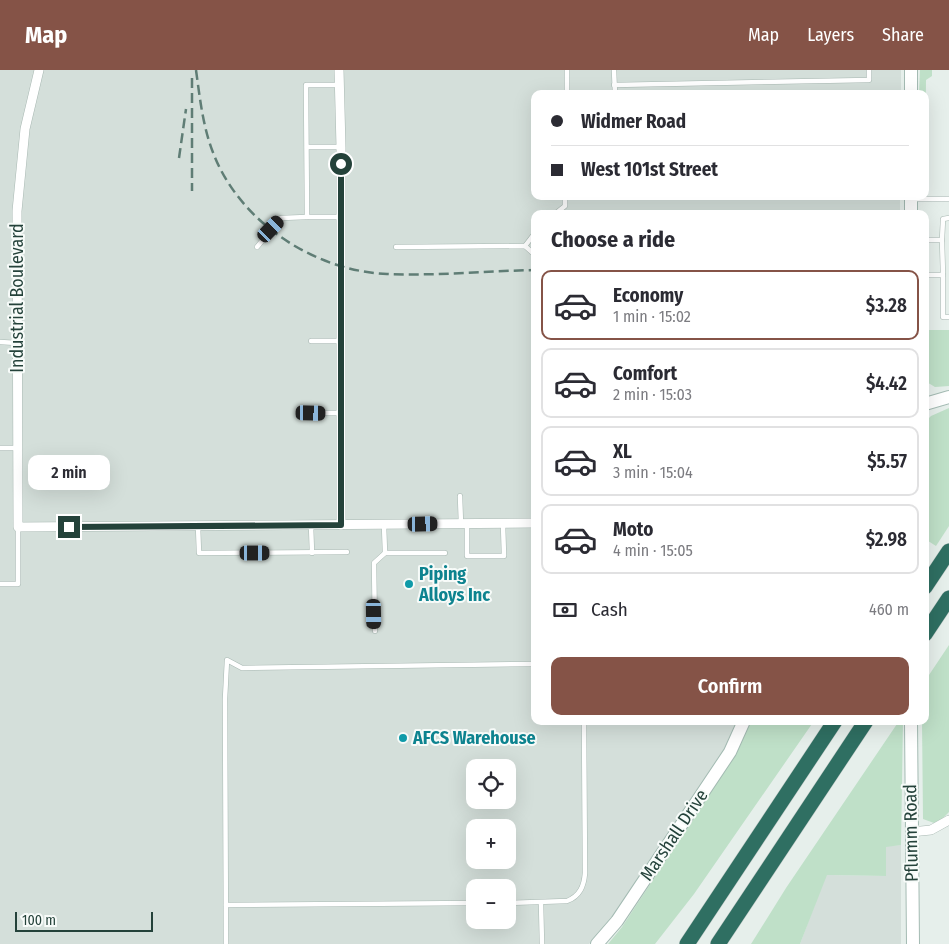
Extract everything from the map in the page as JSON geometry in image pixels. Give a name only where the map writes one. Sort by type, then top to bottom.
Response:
[{"type":"highway","points":[[929,581],[949,551]]},
{"type":"highway","points":[[929,628],[949,598]]},
{"type":"highway","points":[[687,944],[832,725]]},
{"type":"highway","points":[[718,944],[863,725]]},
{"type":"highway","points":[[730,944],[765,874]]},
{"type":"highway","points":[[675,944],[723,890]]},
{"type":"street","name":"Industrial Boulevard","points":[[18,527],[17,211],[25,129],[39,70]]},
{"type":"street","points":[[338,70],[341,147],[341,525]]},
{"type":"street","points":[[911,70],[911,90]]},
{"type":"street","points":[[929,403],[949,397]]},
{"type":"street","points":[[18,527],[531,523]]},
{"type":"street","name":"Marshall Drive","points":[[597,944],[617,921],[724,760],[742,725]]},
{"type":"street","name":"Pflumm Road","points":[[911,725],[913,944]]},
{"type":"street","points":[[911,832],[931,830],[949,820]]},
{"type":"lane","points":[[567,70],[567,90]]},
{"type":"lane","points":[[614,70],[615,90]]},
{"type":"lane","points":[[614,85],[870,80],[869,70]]},
{"type":"lane","points":[[307,216],[306,85],[339,85]]},
{"type":"lane","points":[[306,147],[341,147]]},
{"type":"lane","points":[[929,198],[949,199]]},
{"type":"lane","points":[[257,247],[281,218],[307,216],[341,217]]},
{"type":"lane","points":[[949,218],[942,219],[943,317],[949,317]]},
{"type":"lane","points":[[526,246],[531,239]]},
{"type":"lane","points":[[929,240],[942,240]]},
{"type":"lane","points":[[396,247],[526,246],[531,251]]},
{"type":"lane","points":[[929,274],[943,275]]},
{"type":"lane","points":[[943,293],[949,293]]},
{"type":"lane","points":[[311,341],[342,341]]},
{"type":"lane","points":[[0,342],[17,342]]},
{"type":"lane","points":[[311,413],[342,414]]},
{"type":"lane","points":[[0,448],[18,448]]},
{"type":"lane","points":[[460,496],[467,556],[504,556],[503,524]]},
{"type":"lane","points":[[311,525],[312,553]]},
{"type":"lane","points":[[384,525],[385,553]]},
{"type":"lane","points":[[198,526],[198,554],[347,552]]},
{"type":"lane","points":[[0,584],[18,584],[18,527]]},
{"type":"lane","points":[[375,631],[374,563],[385,553],[445,553]]},
{"type":"lane","points":[[226,944],[225,699],[227,660],[242,668],[531,664]]},
{"type":"lane","points":[[516,903],[571,900],[581,890],[585,881],[584,725]]},
{"type":"lane","points":[[226,905],[466,903]]},
{"type":"lane","points":[[541,903],[542,944]]},
{"type":"shaded area","points":[[0,70],[901,70],[901,90],[531,90],[531,200],[900,200],[900,210],[531,210],[531,725],[735,725],[728,743],[610,922],[589,944],[0,944]]},
{"type":"shaded area","points":[[901,845],[901,944],[800,944],[826,875],[886,876],[886,846]]},
{"type":"green space","points":[[920,70],[932,70],[932,76],[926,80],[926,90],[919,90]]},
{"type":"green space","points":[[929,330],[949,330],[949,386],[935,387],[929,383]]},
{"type":"green space","points":[[949,408],[949,526],[936,546],[929,542],[929,418]]},
{"type":"green space","points":[[949,645],[949,812],[942,819],[934,823],[923,819],[922,725],[929,725],[929,675]]},
{"type":"green space","points":[[748,725],[811,725],[694,894],[655,944],[608,944],[622,927],[735,755]]},
{"type":"green space","points":[[896,725],[903,725],[901,845],[886,847],[886,876],[827,875],[800,944],[751,944],[786,888]]},
{"type":"railway","points":[[196,70],[207,134],[214,155],[226,180],[242,202],[262,222],[284,239],[308,253],[333,264],[360,271],[387,274],[424,274],[531,270]]},
{"type":"railway","points":[[192,78],[192,191]]},
{"type":"railway","points":[[179,158],[186,109]]},
{"type":"place","name":"Piping Alloys Inc","points":[[409,584]]},
{"type":"place","name":"AFCS Warehouse","points":[[403,738]]},
{"type":"route","points":[[69,527],[341,525],[341,164]]}]
